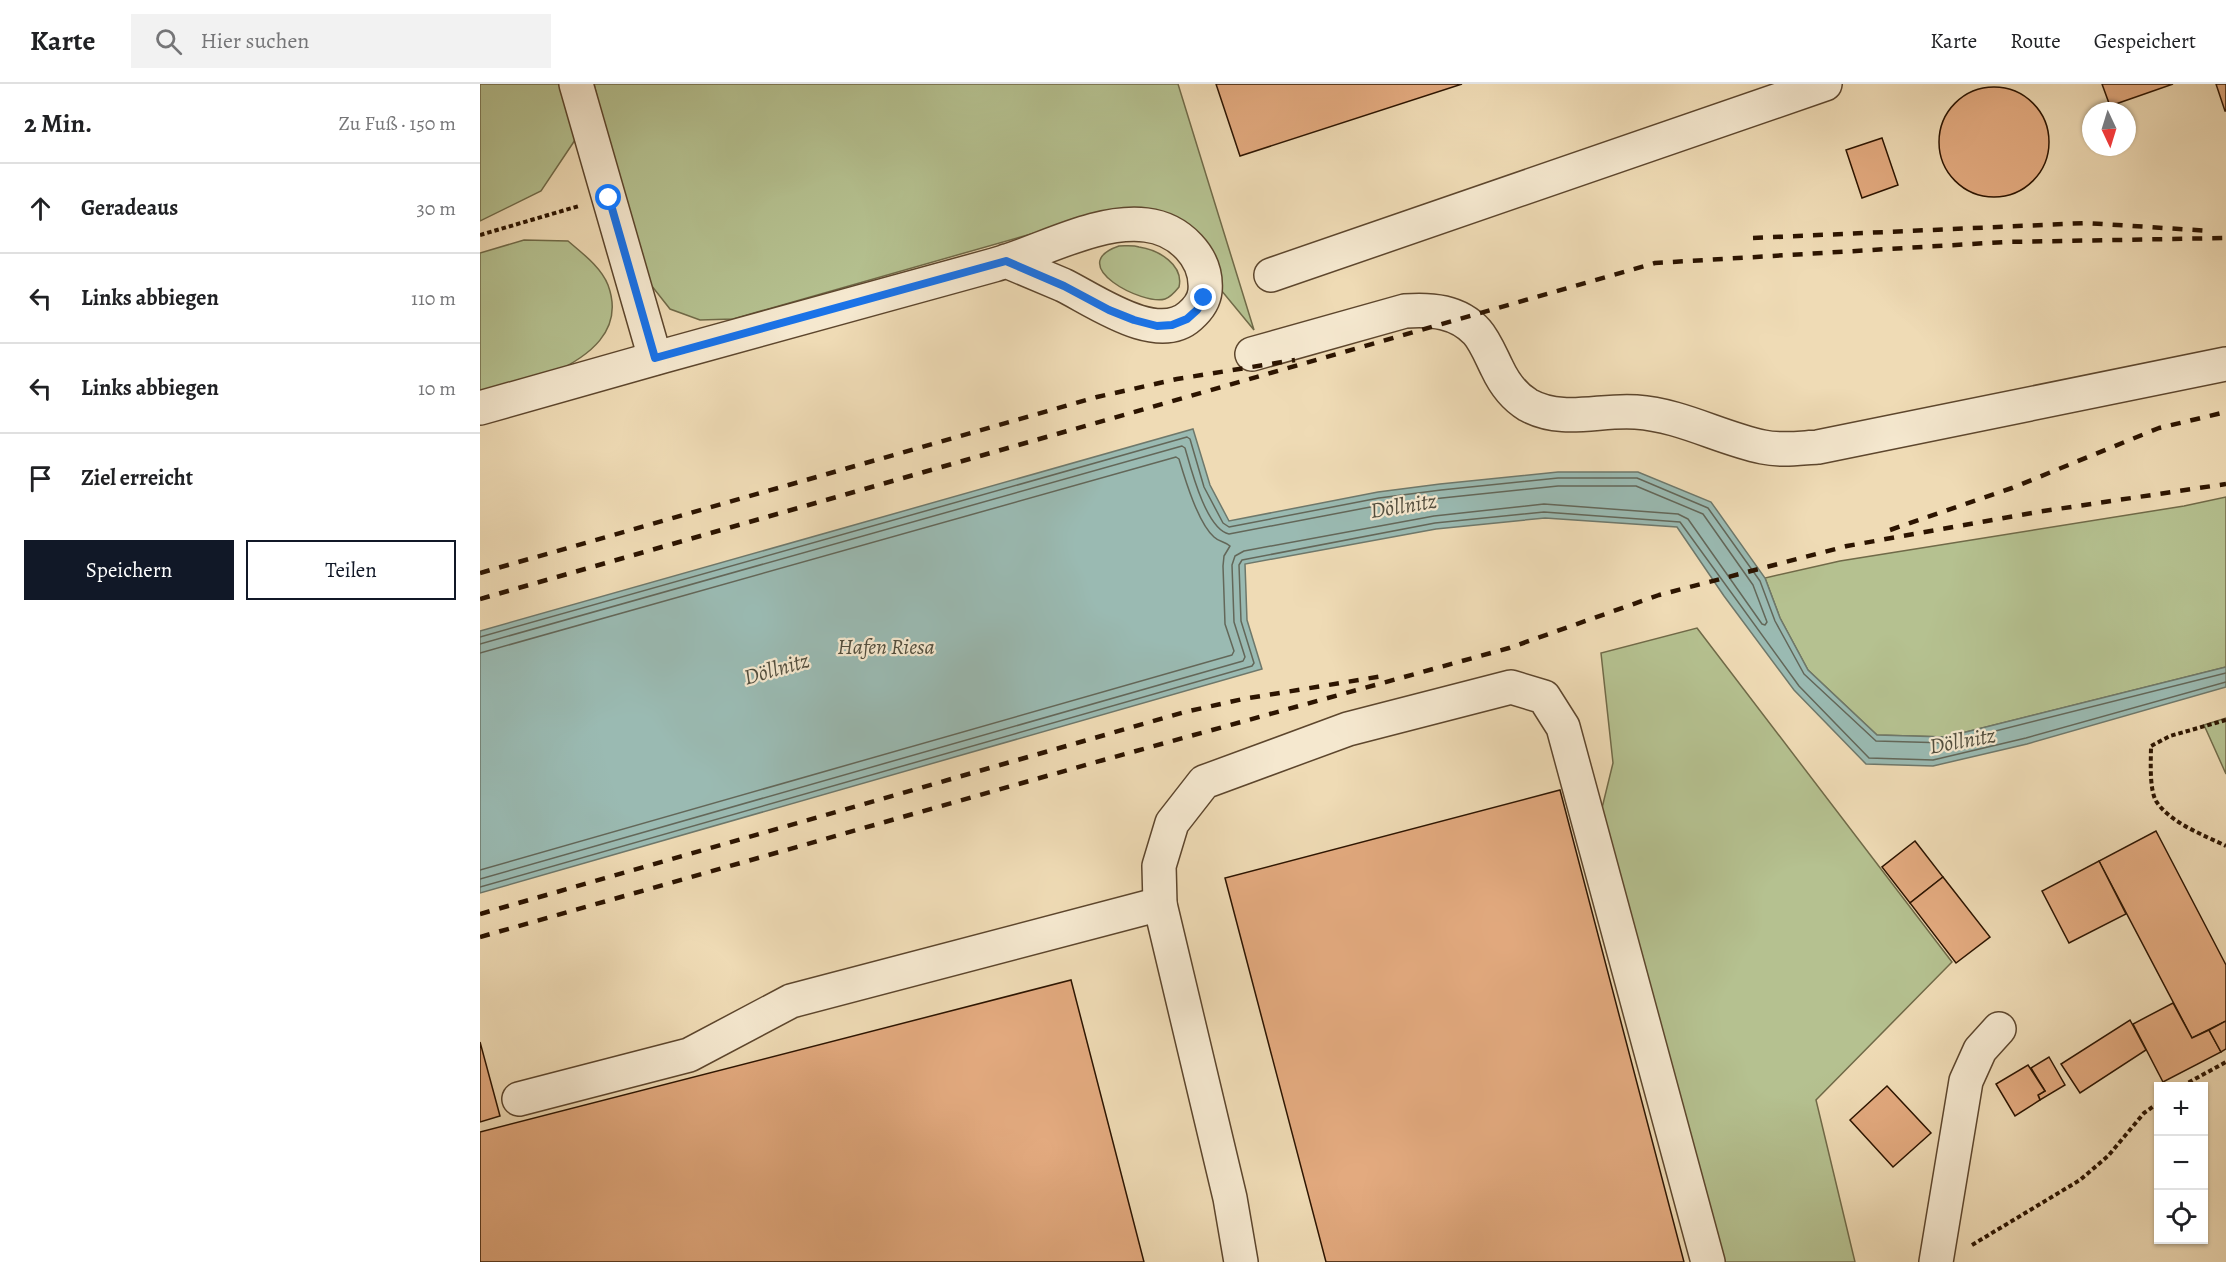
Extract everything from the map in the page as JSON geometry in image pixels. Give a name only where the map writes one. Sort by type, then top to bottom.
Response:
[{"type":"lane","points":[[576,84],[655,358]]},
{"type":"lane","points":[[1271,275],[1825,84]]},
{"type":"lane","points":[[480,408],[1006,261],[1093,231],[1119,225],[1147,225],[1167,231],[1184,241],[1204,269],[1206,283],[1204,298],[1197,310],[1187,319],[1172,325],[1157,326],[1109,310],[1064,286],[1006,261]]},
{"type":"lane","points":[[1252,354],[1405,311],[1428,309],[1461,319],[1477,332],[1511,393],[1529,405],[1551,414],[1580,416],[1634,411],[1668,416],[1764,447],[1786,448],[1818,447],[2226,363]]},
{"type":"lane","points":[[1241,1262],[1230,1198],[1160,904],[1159,866],[1172,823],[1204,782],[1348,729],[1511,687],[1544,697],[1563,727],[1708,1262]]},
{"type":"lane","points":[[519,1099],[689,1055],[791,1001],[1160,904]]},
{"type":"lane","points":[[1936,1262],[1966,1081],[1980,1050],[1999,1029]]},
{"type":"path","points":[[480,235],[609,198]]},
{"type":"path","points":[[2226,720],[2170,735],[2151,746],[2150,769],[2156,800],[2181,825],[2226,846]]},
{"type":"path","points":[[2189,1082],[2226,1062]]},
{"type":"path","points":[[1966,1248],[2080,1180],[2108,1156],[2144,1113],[2154,1106]]},
{"type":"green space","points":[[480,84],[559,84],[575,140],[541,191],[480,221]]},
{"type":"green space","points":[[594,84],[1178,84],[1254,330],[1221,290],[1220,270],[1203,240],[1174,218],[1143,208],[1108,212],[733,319],[700,320],[670,309],[651,285],[610,149]]},
{"type":"green space","points":[[524,240],[568,241],[579,250],[605,278],[612,301],[611,316],[600,340],[590,350],[565,367],[525,383],[480,394],[480,253]]},
{"type":"green space","points":[[1119,246],[1137,246],[1162,255],[1174,265],[1178,272],[1179,287],[1167,298],[1155,300],[1126,290],[1113,282],[1103,273],[1100,263],[1104,254]]},
{"type":"green space","points":[[2226,497],[2226,667],[1946,737],[1877,735],[1808,670],[1780,618],[1765,578],[1840,561],[2184,506]]},
{"type":"green space","points":[[1697,628],[1952,962],[1816,1100],[1855,1262],[1722,1262],[1602,808],[1613,763],[1601,653]]},
{"type":"green space","points":[[2226,718],[2226,774],[2204,725]]},
{"type":"water","name":"Hafen Riesa","points":[[1193,429],[1210,485],[1229,521],[1378,492],[1558,472],[1638,472],[1711,502],[1765,578],[1780,618],[1808,670],[1877,735],[1946,737],[2226,667],[2226,687],[2027,744],[1933,766],[1866,764],[1794,690],[1724,596],[1677,527],[1545,518],[1436,529],[1245,564],[1247,620],[1262,669],[480,893],[480,631]]},
{"type":"building","points":[[1216,84],[1462,84],[1240,156]]},
{"type":"building","points":[[2102,84],[2173,84],[2121,102],[2109,102]]},
{"type":"building","points":[[2216,84],[2226,84],[2226,111],[2225,111]]},
{"type":"building","points":[[1994,87],[2015,91],[2033,103],[2045,121],[2049,142],[2045,163],[2033,181],[2015,193],[1994,197],[1973,193],[1955,181],[1943,163],[1939,142],[1943,121],[1955,103],[1973,91]]},
{"type":"building","points":[[1882,138],[1898,185],[1862,198],[1846,150]]},
{"type":"building","points":[[1560,790],[1684,1262],[1326,1262],[1225,878]]},
{"type":"building","points":[[2156,831],[2226,965],[2226,1021],[2192,1038],[2099,861]]},
{"type":"building","points":[[1915,841],[1943,877],[1910,903],[1882,867]]},
{"type":"building","points":[[2099,861],[2126,914],[2069,943],[2042,891]]},
{"type":"building","points":[[1943,877],[1990,937],[1956,963],[1910,903]]},
{"type":"building","points":[[1071,980],[1144,1262],[480,1262],[480,1132]]},
{"type":"building","points":[[2173,1003],[2192,1038],[2209,1030],[2221,1052],[2163,1082],[2133,1024]]},
{"type":"building","points":[[2130,1020],[2146,1050],[2080,1093],[2061,1064]]},
{"type":"building","points":[[2226,1021],[2226,1049],[2221,1052],[2209,1030]]},
{"type":"building","points":[[480,1042],[500,1116],[480,1122]]},
{"type":"building","points":[[2049,1057],[2065,1085],[2040,1100],[2038,1095],[2045,1091],[2031,1068]]},
{"type":"building","points":[[2028,1065],[2045,1091],[2038,1095],[2040,1100],[2015,1116],[1996,1084]]},
{"type":"building","points":[[1887,1086],[1931,1133],[1893,1167],[1850,1120]]},
{"type":"railway","points":[[1753,238],[2086,223],[2211,231]]},
{"type":"railway","points":[[480,599],[1655,263],[2005,242],[2226,238]]},
{"type":"railway","points":[[480,573],[1097,397],[1177,379],[1295,360]]},
{"type":"railway","points":[[1890,530],[2012,488],[2159,428],[2226,412]]},
{"type":"railway","points":[[480,937],[1089,764],[1509,648],[1659,595],[1847,546],[2037,512],[2226,484]]},
{"type":"railway","points":[[480,914],[1185,712],[1243,699],[1383,676]]},
{"type":"route","points":[[609,198],[655,358],[1006,261],[1064,286],[1109,310],[1157,326],[1172,325],[1187,319],[1197,310],[1204,298]]},
{"type":"water label","name":"Döllnitz","points":[[1403,505]]},
{"type":"water label","name":"Döllnitz","points":[[776,668]]},
{"type":"water label","name":"Döllnitz","points":[[1962,740]]}]
